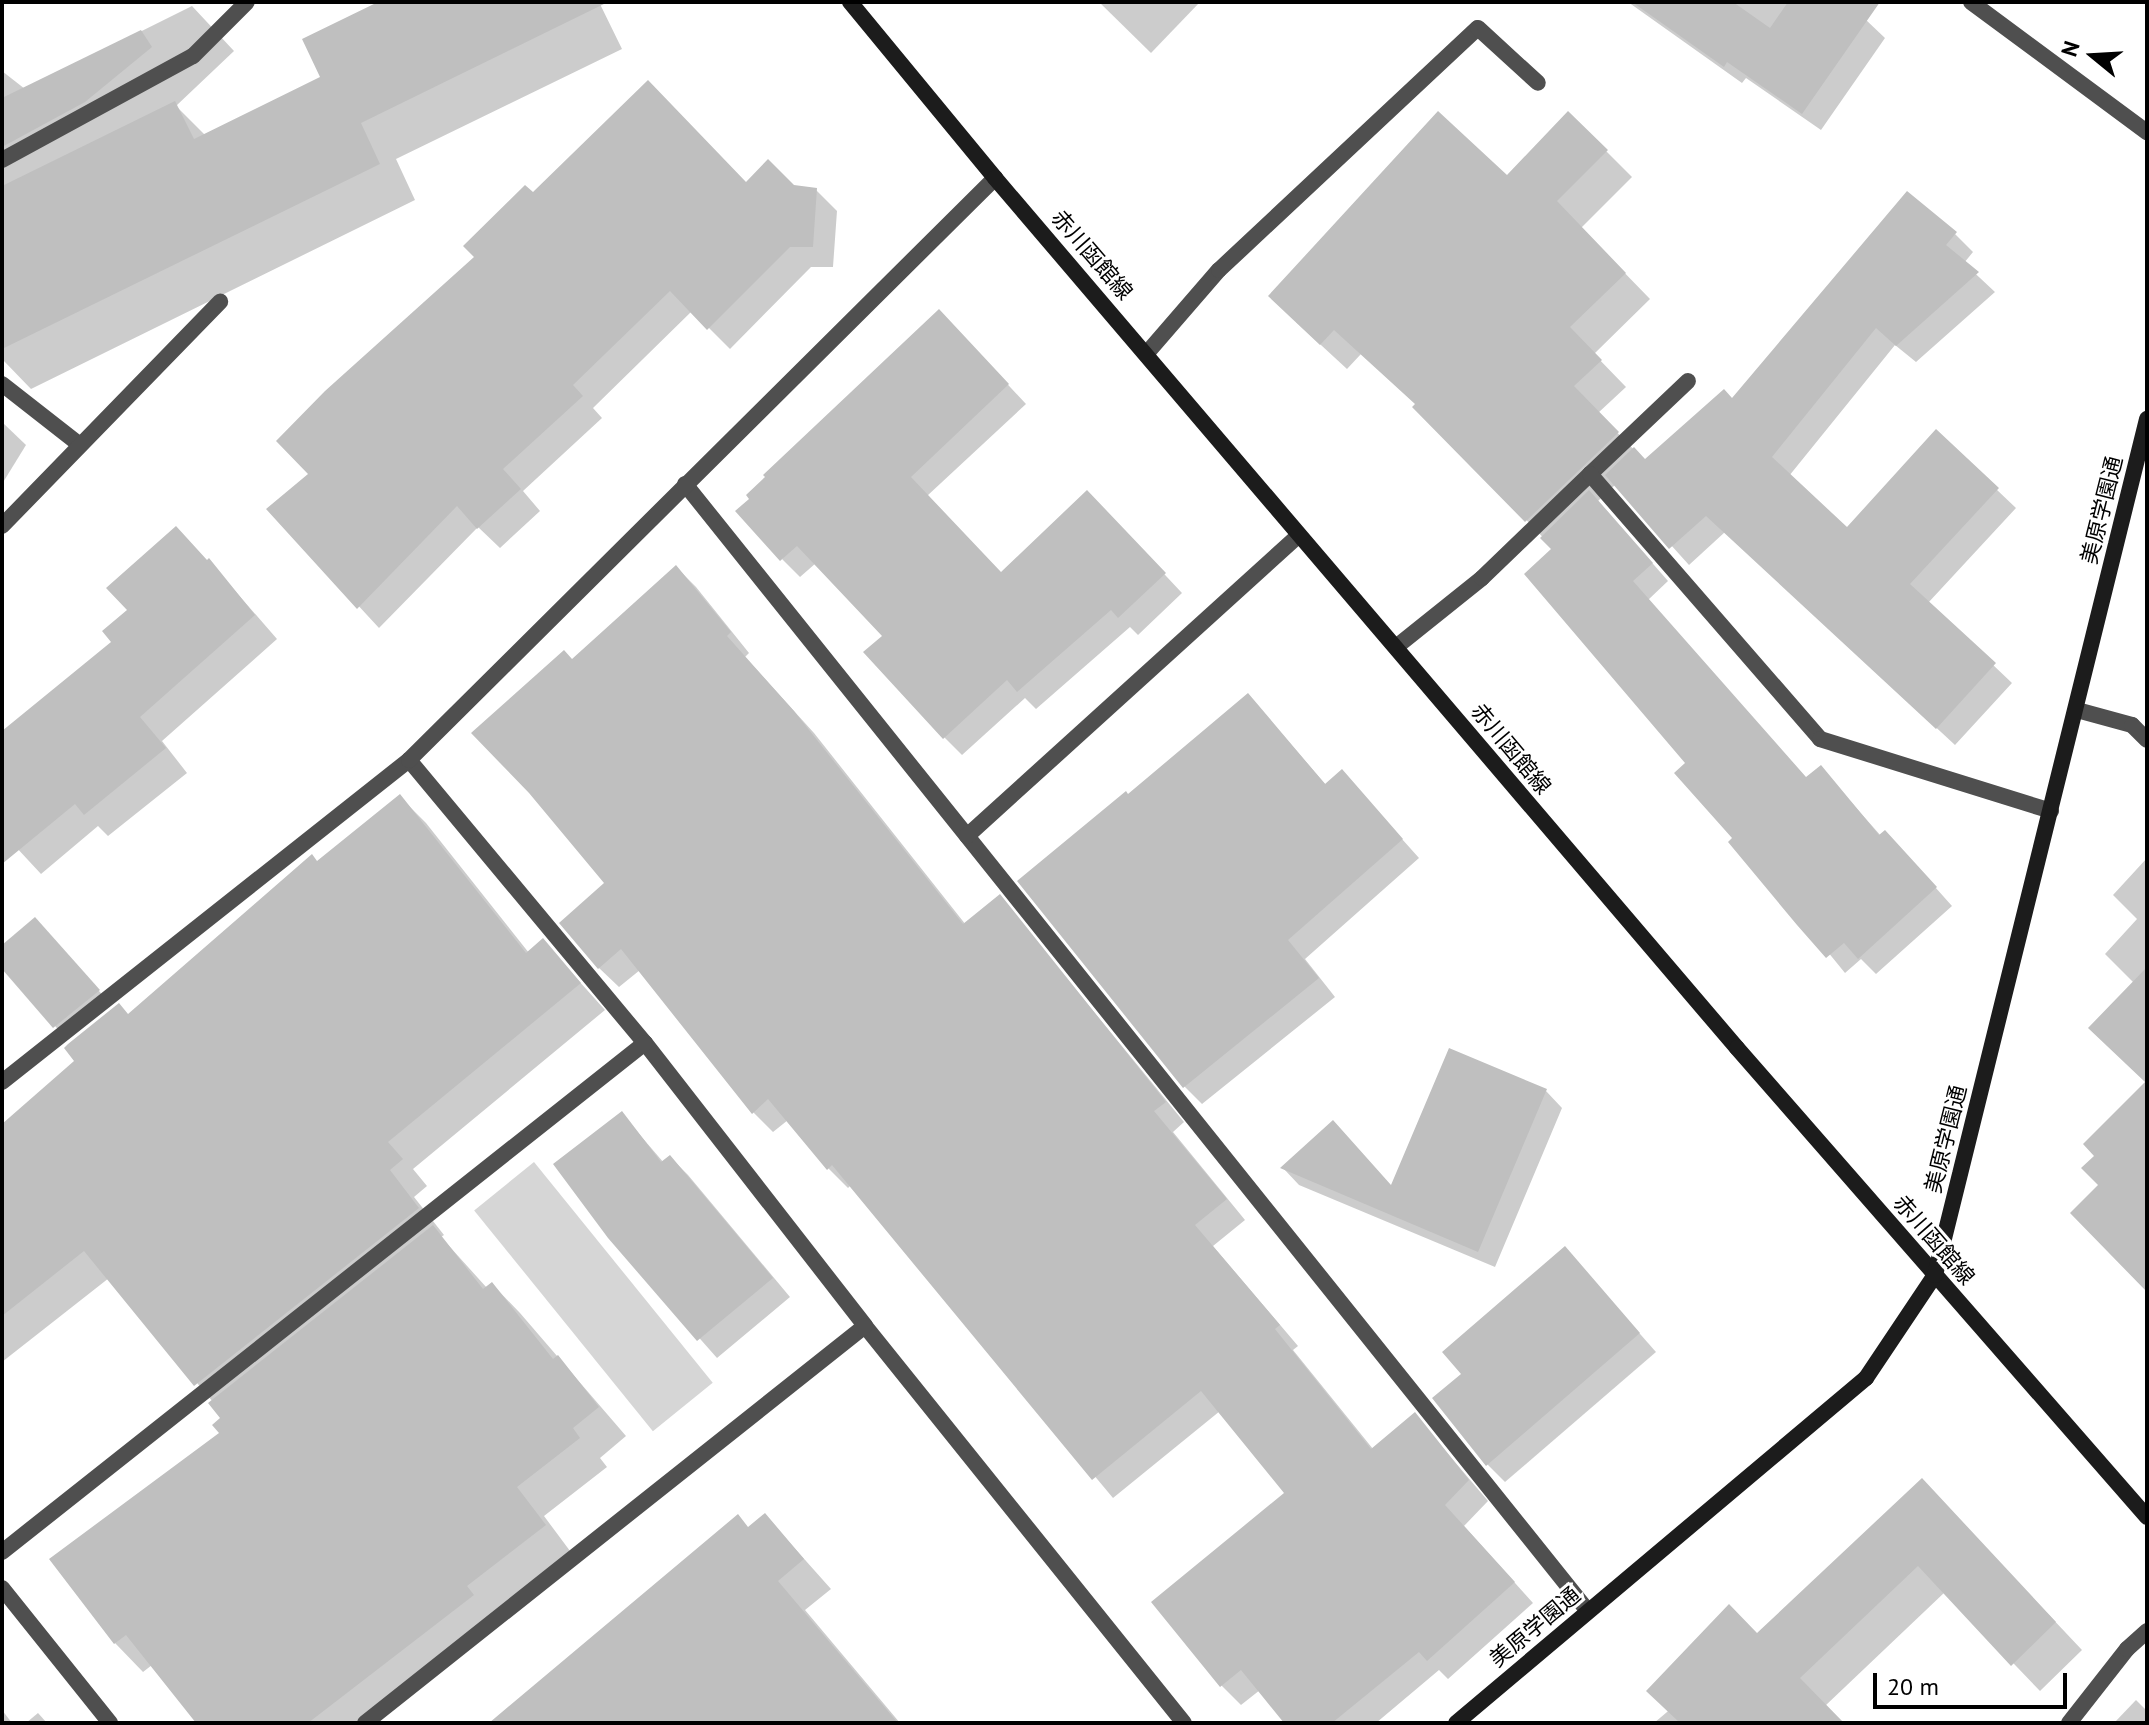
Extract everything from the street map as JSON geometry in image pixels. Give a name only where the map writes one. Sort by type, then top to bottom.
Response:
[{"type":"main road","name":"赤川函館線","points":[[850,2],[995,178],[1737,1048],[2147,1517]]},
{"type":"main road","name":"美原学園通","points":[[1456,1723],[1866,1378],[1935,1275],[2147,419]]},
{"type":"street","points":[[2,160],[193,56],[247,2]]},
{"type":"street","points":[[1971,2],[2147,132]]},
{"type":"street","points":[[1147,353],[1219,270],[1478,28],[1538,83]]},
{"type":"street","points":[[2,1082],[409,760],[995,178]]},
{"type":"street","points":[[2,526],[220,302]]},
{"type":"street","points":[[1396,647],[1482,578],[1688,381]]},
{"type":"street","points":[[2,384],[80,445]]},
{"type":"street","points":[[1590,474],[1820,739],[2051,811]]},
{"type":"street","points":[[685,484],[1588,1611]]},
{"type":"street","points":[[967,836],[1299,535]]},
{"type":"street","points":[[2077,710],[2132,725],[2147,740]]},
{"type":"street","points":[[409,760],[645,1043],[865,1326],[1184,1723]]},
{"type":"street","points":[[2,1552],[645,1043]]},
{"type":"street","points":[[365,1723],[865,1326]]},
{"type":"street","points":[[2,1588],[110,1723]]},
{"type":"street","points":[[2069,1723],[2127,1649],[2147,1631]]},
{"type":"shaded area","points":[[534,1162],[713,1383],[653,1431],[474,1210]]},
{"type":"building","points":[[378,2],[608,2],[361,123],[380,164],[2,349],[2,186],[175,101],[194,139],[320,77],[302,39]]},
{"type":"building","points":[[1632,2],[1733,2],[1770,28],[1788,2],[1880,2],[1802,114],[1727,62],[1724,67]]},
{"type":"building","points":[[141,30],[152,47],[85,102],[2,147],[2,98]]},
{"type":"building","points":[[648,80],[746,182],[768,159],[794,185],[817,188],[813,247],[790,247],[707,330],[670,291],[573,385],[583,396],[503,469],[521,489],[477,529],[457,506],[357,609],[266,509],[308,474],[276,441],[325,391],[474,257],[463,246],[525,185],[533,192]]},
{"type":"building","points":[[1438,111],[1507,175],[1568,111],[1608,150],[1557,201],[1626,273],[1570,327],[1602,360],[1574,386],[1619,432],[1525,522],[1412,407],[1415,404],[1334,330],[1320,345],[1268,296]]},
{"type":"building","points":[[1907,191],[1957,232],[1946,245],[1979,272],[1896,346],[1876,328],[1772,457],[1847,527],[1936,429],[1999,488],[1910,584],[1996,663],[1936,729],[1706,516],[1669,549],[1605,475],[1634,447],[1645,459],[1724,389],[1732,398]]},
{"type":"building","points":[[939,309],[1009,384],[911,477],[1001,572],[1087,490],[1166,573],[1118,618],[1111,610],[1017,692],[1007,680],[943,739],[863,652],[882,636],[797,546],[780,561],[735,511],[749,499],[746,495],[765,477],[763,475]]},
{"type":"building","points":[[1589,490],[1653,563],[1633,581],[1806,777],[1821,765],[1879,835],[1885,830],[1937,887],[1858,959],[1844,943],[1826,958],[1797,925],[1728,842],[1732,838],[1674,773],[1685,763],[1524,574],[1551,549],[1540,538]]},
{"type":"building","points":[[176,526],[207,560],[209,558],[255,615],[140,717],[166,748],[84,815],[75,804],[2,864],[2,731],[111,642],[102,631],[127,610],[106,588]]},
{"type":"building","points":[[676,565],[731,632],[727,636],[794,711],[963,924],[1000,894],[1166,1102],[1154,1111],[1227,1199],[1195,1225],[1280,1325],[1275,1329],[1371,1449],[1415,1412],[1469,1480],[1445,1505],[1515,1582],[1427,1661],[1419,1652],[1332,1723],[1284,1723],[1241,1670],[1220,1687],[1151,1602],[1284,1493],[1201,1391],[1092,1480],[832,1165],[827,1170],[768,1099],[752,1114],[621,949],[598,969],[559,923],[604,883],[529,793],[471,733],[564,650],[572,659]]},
{"type":"building","points":[[1248,693],[1325,784],[1342,769],[1403,839],[1288,940],[1319,978],[1183,1088],[1017,881],[1126,791],[1128,794]]},
{"type":"building","points":[[400,794],[526,953],[543,938],[581,983],[388,1142],[403,1159],[390,1170],[419,1208],[194,1386],[84,1251],[2,1316],[2,1124],[74,1061],[64,1048],[68,1044],[119,1003],[128,1014],[312,854],[317,861]]},
{"type":"building","points":[[35,917],[100,990],[53,1028],[2,969],[2,945]]},
{"type":"building","points":[[2147,967],[2147,1292],[2070,1213],[2098,1185],[2081,1168],[2094,1156],[2083,1144],[2145,1082],[2088,1028]]},
{"type":"building","points":[[1449,1048],[1547,1089],[1478,1252],[1280,1168],[1333,1120],[1391,1185]]},
{"type":"building","points":[[622,1111],[661,1162],[670,1155],[773,1278],[697,1341],[608,1238],[553,1164]]},
{"type":"building","points":[[433,1225],[483,1289],[492,1282],[553,1359],[558,1355],[599,1407],[573,1428],[580,1438],[517,1487],[546,1525],[467,1586],[474,1595],[308,1723],[196,1723],[126,1635],[114,1644],[49,1559],[219,1433],[212,1425],[220,1418],[208,1403]]},
{"type":"building","points":[[1565,1246],[1640,1333],[1486,1466],[1432,1398],[1461,1374],[1442,1352]]},
{"type":"building","points":[[1922,1478],[2056,1622],[2011,1666],[1918,1566],[1800,1678],[1844,1723],[1680,1723],[1646,1691],[1729,1604],[1757,1633]]},
{"type":"building","points":[[765,1513],[804,1559],[778,1581],[898,1723],[489,1723],[738,1514],[748,1527]]}]
